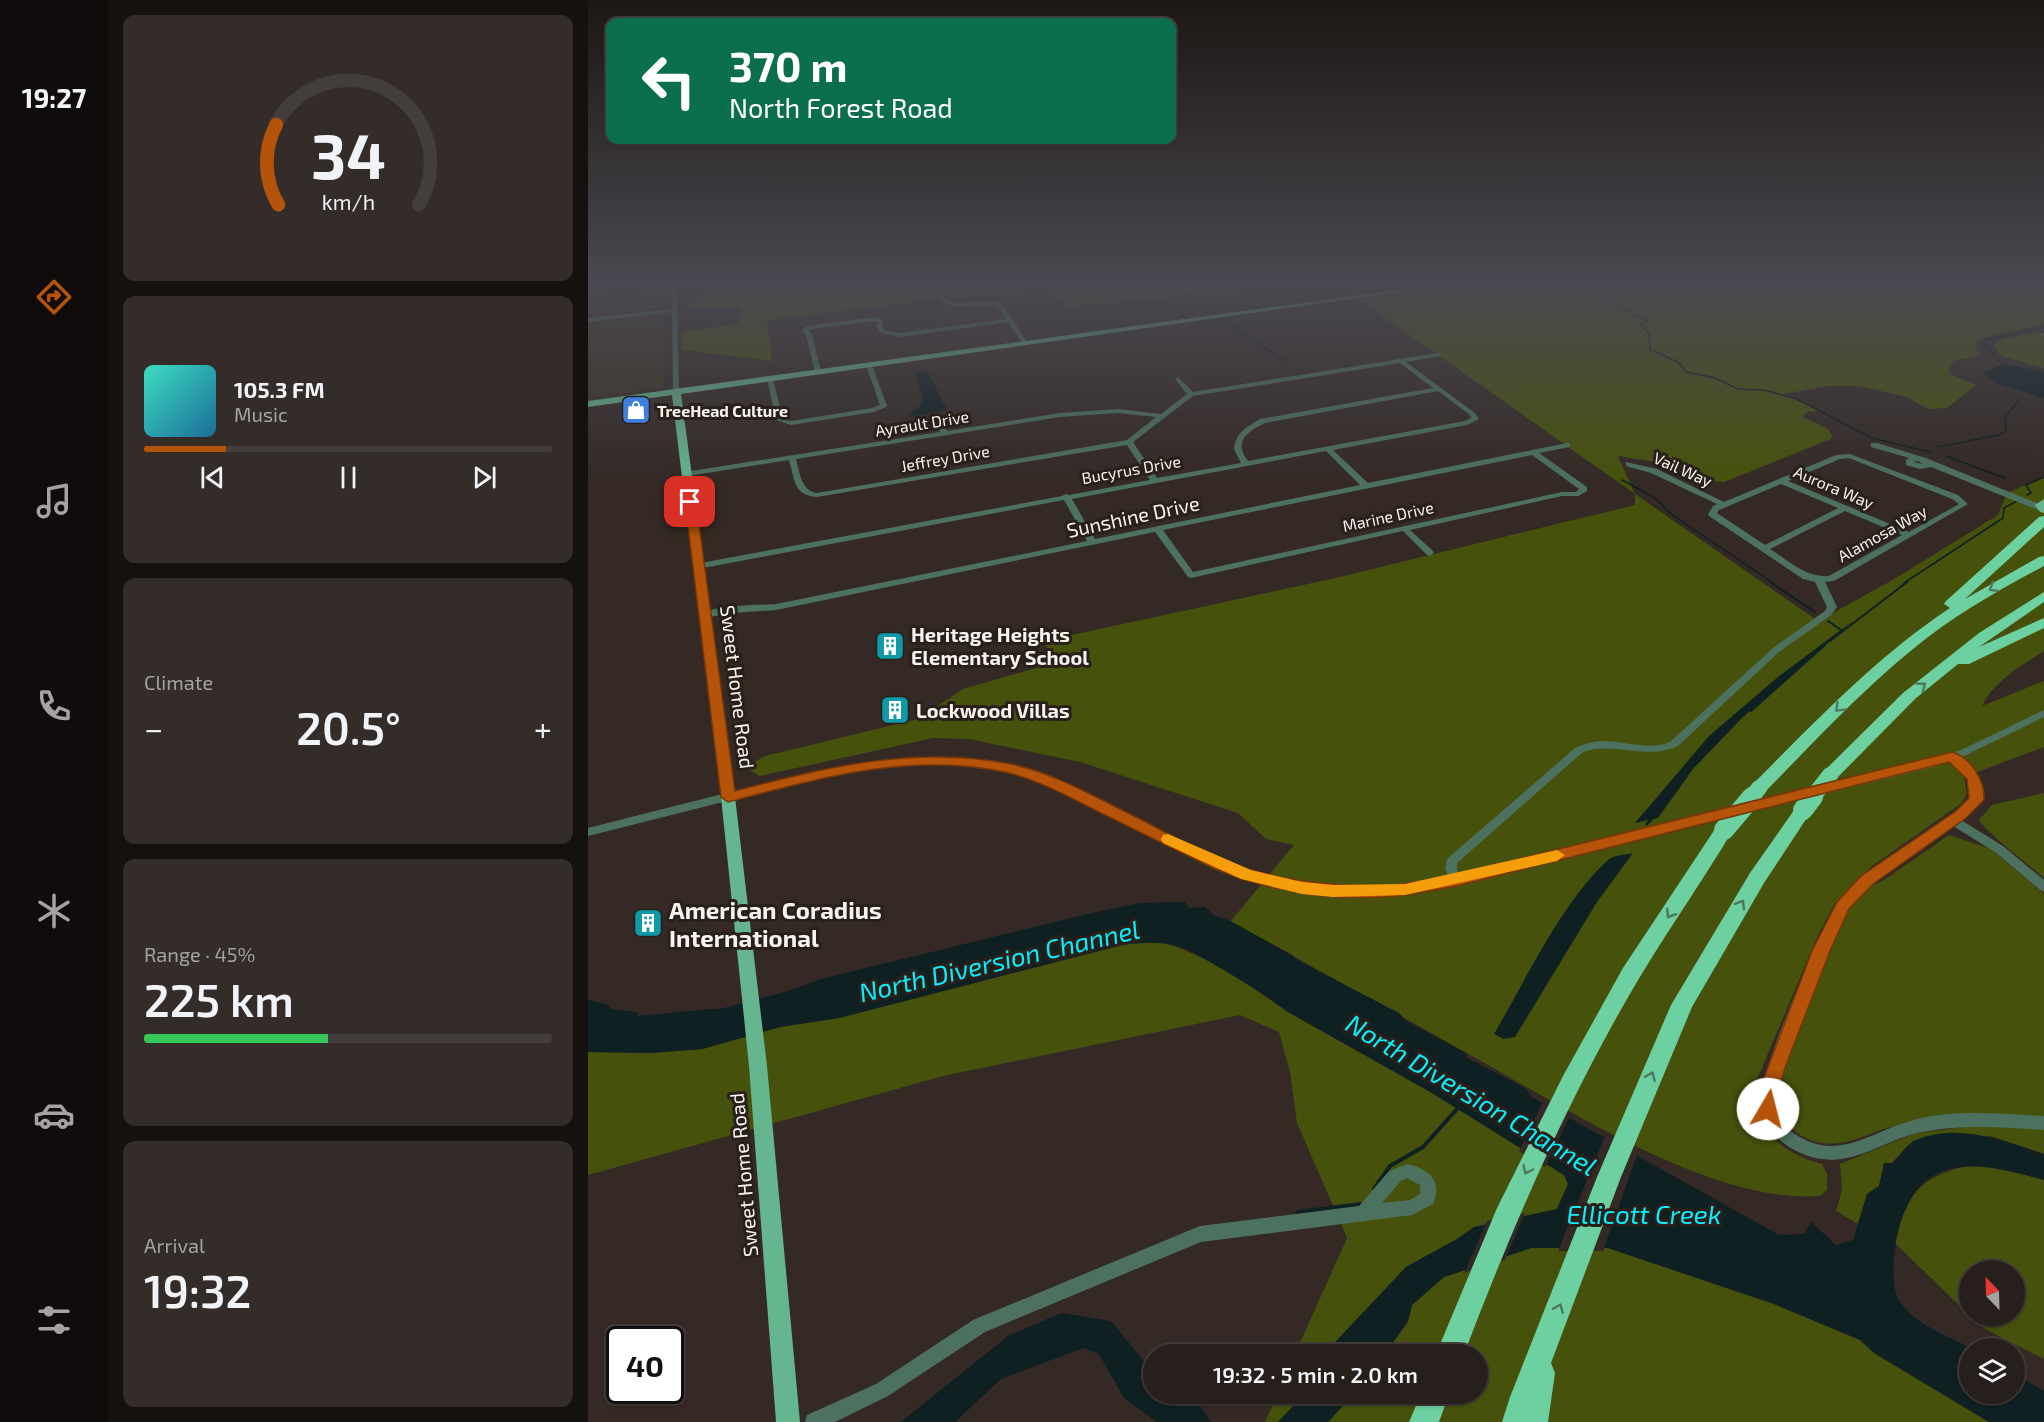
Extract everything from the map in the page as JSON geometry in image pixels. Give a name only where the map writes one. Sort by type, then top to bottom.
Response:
[{"type":"highway","points":[[1930,630],[1942,610],[2043,509]]},
{"type":"highway","points":[[1454,1344],[1494,1245],[1572,1080],[1620,993],[1724,830],[1760,788],[1854,693],[1930,630],[1969,603],[2044,560]]},
{"type":"highway","points":[[1517,1422],[1546,1341],[1629,1130],[1682,1005],[1757,878],[1830,775],[1910,696],[1984,636],[2044,596]]},
{"type":"highway","points":[[1944,670],[2044,622]]},
{"type":"highway","points":[[1533,1422],[1546,1341]]},
{"type":"highway","points":[[1425,1422],[1431,1404]]},
{"type":"main road","points":[[588,404],[987,348]]},
{"type":"main road","name":"Sweet Home Road","points":[[676,392],[728,797],[758,1066],[788,1422]]},
{"type":"street","name":"Sweet Home Road","points":[[675,348],[676,392]]},
{"type":"street","points":[[812,348],[818,372]]},
{"type":"street","points":[[1154,480],[1129,442],[1191,394],[1438,355]]},
{"type":"street","name":"Bucyrus Drive","points":[[698,566],[1467,423],[1475,419],[1473,414],[1401,361]]},
{"type":"street","points":[[770,379],[780,420],[791,423],[874,410],[884,406],[869,365]]},
{"type":"street","points":[[1178,378],[1191,394]]},
{"type":"street","points":[[1245,463],[1237,452],[1238,440],[1245,431],[1263,421],[1439,389]]},
{"type":"street","name":"Ayrault Drive","points":[[688,474],[1089,412],[1129,412],[1162,416]]},
{"type":"street","points":[[937,415],[944,433]]},
{"type":"street","name":"Jeffrey Drive","points":[[792,457],[801,489],[808,494],[817,495],[1129,442]]},
{"type":"street","name":"Sunshine Drive","points":[[704,615],[732,610],[776,607],[1567,445]]},
{"type":"street","points":[[1874,445],[1899,455],[1910,463],[1947,472],[2007,493],[2043,509]]},
{"type":"street","points":[[1327,448],[1366,486]]},
{"type":"street","name":"Marine Drive","points":[[1157,528],[1191,575],[1202,576],[1404,528],[1562,494],[1578,494],[1584,489],[1533,452]]},
{"type":"street","name":"Alamosa Way","points":[[1844,456],[1859,458],[1955,497],[1964,504],[1831,579],[1819,580],[1806,577],[1712,514],[1712,511],[1781,481],[1844,456]]},
{"type":"street","points":[[1910,463],[1924,466]]},
{"type":"street","points":[[1898,474],[1910,463]]},
{"type":"street","name":"Vail Way","points":[[1629,464],[1654,471],[1725,505]]},
{"type":"street","name":"Aurora Way","points":[[1781,481],[1909,535]]},
{"type":"street","points":[[1066,496],[1092,542]]},
{"type":"street","points":[[1764,549],[1844,508]]},
{"type":"street","points":[[1404,528],[1430,553]]},
{"type":"street","points":[[1457,880],[1451,869],[1451,862],[1579,750],[1595,744],[1661,749],[1674,744],[1776,650],[1828,613],[1832,607],[1819,580]]},
{"type":"street","points":[[588,832],[857,766],[918,760],[974,762],[1013,770],[1049,781],[1221,865],[1270,882],[1302,888],[1362,892],[1405,890],[1457,880],[1952,757],[2044,713]]},
{"type":"street","points":[[1952,757],[1971,775],[1978,794],[1972,806],[1867,880],[1843,906],[1823,947],[1777,1065],[1768,1091],[1769,1113],[1778,1128],[1791,1139],[1806,1147],[1826,1152],[1846,1151],[1930,1123],[1976,1120],[2044,1123]]},
{"type":"street","points":[[1952,820],[1999,849],[2044,887]]},
{"type":"street","points":[[814,1422],[882,1390],[979,1326],[1200,1234],[1363,1213]]},
{"type":"shaded area","points":[[588,348],[665,348],[663,387],[588,399]]},
{"type":"green space","points":[[770,348],[772,361],[682,350]]},
{"type":"green space","points":[[1429,348],[1976,348],[1981,355],[1957,360],[1949,366],[1950,374],[1976,385],[1947,408],[1928,409],[1907,397],[1859,386],[1828,386],[1783,394],[1821,411],[1807,412],[1803,417],[1828,429],[1833,438],[1724,482],[1711,481],[1675,465],[1618,456],[1635,494]]},
{"type":"green space","points":[[1996,348],[2044,348],[2044,368],[2001,356]]},
{"type":"green space","points":[[2044,477],[2044,651],[2018,668],[1993,689],[1982,706],[2044,681],[2044,747],[1964,777],[1967,794],[1962,803],[1872,866],[1835,903],[1818,935],[1756,1082],[1754,1098],[1756,1112],[1771,1136],[1795,1153],[1822,1164],[1827,1174],[1827,1190],[1820,1196],[1779,1195],[1735,1185],[1690,1170],[1645,1151],[1557,1105],[1231,921],[1294,845],[1266,839],[1238,813],[1080,762],[969,739],[933,738],[760,776],[751,771],[749,765],[765,756],[918,719],[963,689],[1054,663],[1044,641],[1340,577],[1635,505],[1635,494],[1818,621],[1891,581],[1998,515],[2007,493]]},
{"type":"green space","points":[[2044,793],[2044,878],[1998,840],[1979,820],[1992,805]]},
{"type":"green space","points":[[1949,835],[1991,849],[2044,894],[2044,1118],[1903,1124],[1853,1140],[1830,1144],[1806,1138],[1793,1130],[1786,1122],[1780,1108],[1780,1091],[1786,1065],[1808,1000],[1835,936],[1861,893],[1884,880]]},
{"type":"green space","points":[[1159,942],[1211,962],[1291,1014],[1432,1093],[1564,1175],[1568,1184],[1557,1209],[1474,1227],[1406,1267],[1333,1344],[1299,1344],[1347,1238],[1297,1123],[1290,1072],[1279,1032],[1240,1015],[943,1076],[588,1175],[588,1052],[651,1053],[703,1049],[780,1027],[839,1018],[1126,944]]},
{"type":"green space","points":[[1978,1125],[2044,1129],[2044,1154],[1991,1136],[1914,1140],[1892,1163],[1884,1164],[1879,1186],[1858,1224],[1836,1211],[1842,1190],[1840,1164],[1913,1134]]},
{"type":"green space","points":[[1970,1165],[1996,1167],[2044,1180],[2044,1359],[2025,1349],[2025,1338],[2003,1338],[1982,1326],[2025,1326],[2025,1260],[1959,1260],[1959,1305],[1895,1243],[1905,1211],[1918,1190],[1927,1182],[1952,1170]]},
{"type":"green space","points":[[1531,1248],[1608,1248],[1774,1304],[1860,1340],[1874,1353],[1989,1422],[1328,1422],[1345,1404],[1488,1404],[1488,1344],[1392,1344],[1408,1322],[1412,1305],[1444,1277]]},
{"type":"green space","points":[[1273,1404],[1295,1404],[1278,1422],[1265,1422]]},
{"type":"water","points":[[2004,364],[2044,372],[2044,398],[1998,384],[1982,373]]},
{"type":"water","points":[[928,372],[947,410],[910,417],[908,416],[919,407],[923,397],[915,375]]},
{"type":"water","points":[[1854,620],[1742,718],[1693,769],[1658,818],[1635,823],[1709,736],[1778,677]]},
{"type":"water","points":[[1633,853],[1597,902],[1515,1037],[1504,1039],[1494,1034],[1545,943],[1590,878],[1609,859]]},
{"type":"water","points":[[1185,902],[1189,908],[1205,907],[1215,916],[1226,919],[1292,955],[1297,960],[1399,1013],[1406,1021],[1466,1053],[1467,1058],[1525,1088],[1532,1097],[1779,1235],[1804,1234],[1811,1222],[1836,1245],[1853,1240],[1867,1194],[1879,1186],[1884,1163],[1892,1163],[1913,1142],[1932,1135],[1964,1133],[1981,1135],[2044,1154],[2044,1180],[1996,1169],[1974,1167],[1954,1168],[1936,1174],[1920,1186],[1908,1205],[1898,1232],[1894,1255],[1897,1296],[1902,1305],[1919,1320],[1959,1342],[1959,1404],[1874,1353],[1860,1340],[1774,1304],[1608,1248],[1531,1248],[1444,1277],[1412,1305],[1408,1321],[1392,1344],[1333,1344],[1406,1267],[1474,1227],[1557,1209],[1568,1184],[1564,1175],[1432,1093],[1285,1010],[1215,965],[1170,944],[1126,944],[839,1018],[780,1027],[702,1049],[651,1053],[588,1052],[588,1000],[606,1004],[612,1009],[638,1012],[637,1016],[724,1008],[788,991],[821,979],[1140,903]]},
{"type":"water","points":[[1061,1313],[1111,1321],[1143,1360],[1143,1404],[1198,1404],[1211,1422],[1157,1422],[1124,1398],[1099,1354],[1083,1348],[1001,1379],[955,1422],[901,1422],[1008,1336]]},
{"type":"water","points":[[2025,1380],[2044,1391],[2044,1422],[1989,1422],[1959,1404],[2025,1404]]},
{"type":"water","points":[[1295,1404],[1345,1404],[1328,1422],[1278,1422]]},
{"type":"pier","points":[[1544,1100],[1570,1116],[1545,1167],[1519,1151]]},
{"type":"pier","points":[[1605,1136],[1637,1155],[1603,1251],[1558,1251]]},
{"type":"pier","points":[[1525,1213],[1505,1260],[1464,1273],[1487,1221]]},
{"type":"waterway","points":[[1265,348],[1285,362]]},
{"type":"waterway","points":[[1650,348],[1679,363],[1686,372],[1715,378],[1738,389],[1764,390],[1797,399],[1872,438],[1930,452]]},
{"type":"waterway","points":[[1988,348],[1994,355]]},
{"type":"waterway","points":[[1997,359],[2004,364]]},
{"type":"waterway","points":[[1938,447],[1999,435],[2006,431],[2005,417],[2020,399]]},
{"type":"waterway","points":[[1946,456],[2005,478]]},
{"type":"waterway","points":[[2027,495],[2031,493],[2026,485],[2044,477]]},
{"type":"waterway","points":[[1622,480],[1655,498],[1671,514],[1773,583]]},
{"type":"waterway","points":[[1904,583],[2003,518],[2004,508],[2019,500]]},
{"type":"waterway","points":[[1770,582],[1815,612]]},
{"type":"waterway","points":[[1830,641],[1907,582]]},
{"type":"waterway","points":[[1828,621],[1841,630]]},
{"type":"waterway","points":[[1751,711],[1825,645]]},
{"type":"waterway","points":[[1647,824],[1652,818]]},
{"type":"waterway","name":"North Diversion Channel","points":[[1374,1189],[1390,1166],[1423,1147],[1457,1109]]},
{"type":"waterway","points":[[1298,1212],[1361,1204]]},
{"type":"slow traffic","points":[[1168,839],[1246,875],[1302,888],[1333,891],[1405,890],[1436,885],[1557,855]]},
{"type":"place","name":"TreeHead Culture","points":[[636,410]]},
{"type":"place","name":"Heritage Heights Elementary School","points":[[890,646]]},
{"type":"place","name":"Lockwood Villas","points":[[895,710]]},
{"type":"place","name":"American Coradius International","points":[[648,923]]},
{"type":"route","points":[[690,502],[728,797],[831,771],[883,762],[943,760],[980,763],[1049,781],[1246,875],[1302,888],[1383,892],[1436,885],[1952,757],[1973,777],[1977,787],[1977,800],[1961,814],[1867,880],[1843,906],[1833,922],[1777,1065],[1768,1091],[1768,1109]]},
{"type":"water label","name":"Ellicott Creek","points":[[1644,1213]]}]
